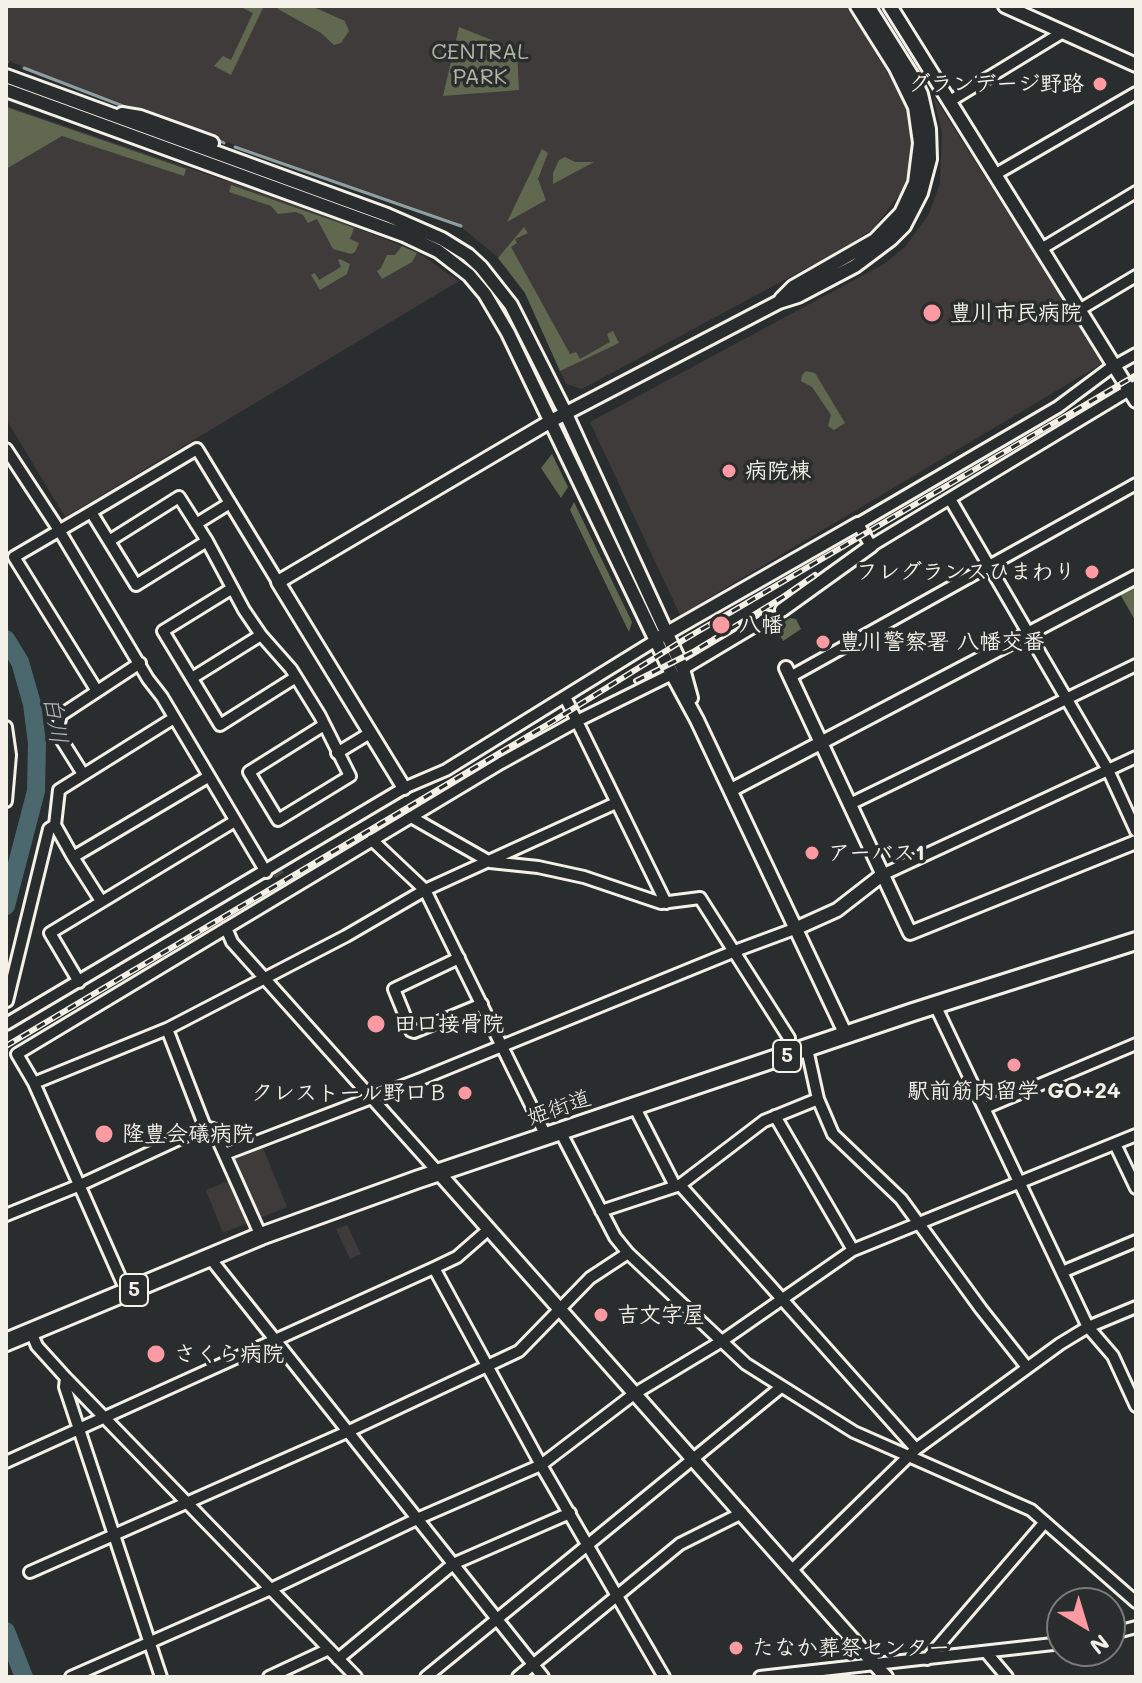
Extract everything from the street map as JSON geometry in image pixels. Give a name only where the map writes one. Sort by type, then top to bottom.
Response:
[{"type":"main road","name":"姫街道","points":[[6,1342],[261,1236],[438,1172],[1136,941]]},
{"type":"street","points":[[779,302],[793,287],[875,240],[901,213],[915,183],[920,143],[915,107],[896,68],[857,6]]},
{"type":"street","points":[[278,582],[551,421],[779,302],[798,296],[875,253],[904,226],[914,210],[926,176],[931,144],[927,113],[912,76],[868,6]]},
{"type":"street","points":[[782,610],[871,546],[1134,392],[1079,310],[890,6]]},
{"type":"street","points":[[1005,6],[1136,65]]},
{"type":"street","points":[[950,101],[1063,32]]},
{"type":"street","points":[[6,76],[387,215],[442,239],[468,255],[491,276],[511,305],[566,414],[661,637]]},
{"type":"street","points":[[6,90],[404,235],[438,251],[469,275],[485,294],[508,333],[661,637],[846,1035]]},
{"type":"street","points":[[996,174],[1136,93]]},
{"type":"street","points":[[88,107],[140,117],[212,143]]},
{"type":"street","points":[[1041,249],[1136,192]]},
{"type":"street","points":[[1079,310],[1136,276]]},
{"type":"street","points":[[6,1024],[404,788],[446,770],[661,637],[1058,407],[1136,354]]},
{"type":"street","points":[[6,449],[59,530],[266,872]]},
{"type":"street","points":[[97,691],[14,557],[197,449],[404,788]]},
{"type":"street","points":[[1136,484],[788,672],[910,933],[1136,842]]},
{"type":"street","points":[[109,541],[179,497],[207,541],[231,589],[261,635],[296,677],[324,725],[350,776],[278,820],[249,772],[324,725]]},
{"type":"street","points":[[950,499],[1108,770],[1136,831]]},
{"type":"street","points":[[196,524],[230,503]]},
{"type":"street","points":[[91,512],[136,585],[207,541]]},
{"type":"street","points":[[858,524],[871,546]]},
{"type":"street","points":[[731,790],[1136,577]]},
{"type":"street","points":[[231,589],[163,631],[220,725],[296,677]]},
{"type":"street","points":[[127,1293],[34,1083],[17,1054],[411,817],[577,721],[677,671],[770,617]]},
{"type":"street","points":[[192,678],[261,635]]},
{"type":"street","points":[[83,774],[61,739],[61,715],[140,663]]},
{"type":"street","points":[[850,804],[1136,665]]},
{"type":"street","points":[[565,697],[666,903]]},
{"type":"street","points":[[101,901],[55,825],[59,790],[174,718]]},
{"type":"street","points":[[6,731],[10,755],[6,801]]},
{"type":"street","points":[[337,753],[370,733]]},
{"type":"street","points":[[225,1154],[797,928],[837,910],[882,875],[1136,757]]},
{"type":"street","points":[[73,857],[208,777]]},
{"type":"street","points":[[34,1083],[167,1029],[425,890],[616,803]]},
{"type":"street","points":[[411,817],[490,862],[538,867],[584,877],[666,903],[700,898],[789,1038]]},
{"type":"street","points":[[79,982],[50,933],[235,821]]},
{"type":"street","points":[[7,1001],[49,829],[55,825]]},
{"type":"street","points":[[372,840],[425,890],[503,1046],[615,1237],[628,1253],[746,1364],[854,1432],[1018,1504],[1045,1522],[1136,1602]]},
{"type":"street","points":[[226,928],[232,942],[886,1677]]},
{"type":"street","points":[[459,958],[394,989],[411,1031],[482,1004]]},
{"type":"street","points":[[935,1005],[1088,1327],[1113,1356],[1136,1406]]},
{"type":"street","points":[[167,1029],[205,1127]]},
{"type":"street","points":[[985,1108],[1136,1044]]},
{"type":"street","points":[[807,1049],[818,1099],[833,1134],[901,1199],[1026,1366]]},
{"type":"street","points":[[601,1211],[678,1186],[764,1121],[818,1099]]},
{"type":"street","points":[[634,1106],[678,1186],[916,1449]]},
{"type":"street","points":[[775,1116],[853,1250]]},
{"type":"street","points":[[6,1215],[80,1185],[205,1127],[213,1129],[261,1236]]},
{"type":"street","points":[[71,1677],[541,1465],[634,1394],[722,1341],[853,1250],[1136,1135]]},
{"type":"street","points":[[1115,1144],[1136,1188]]},
{"type":"street","points":[[6,1462],[457,1257],[489,1229]]},
{"type":"street","points":[[1062,1272],[1136,1241]]},
{"type":"street","points":[[30,1572],[347,1432],[519,1351],[590,1278],[628,1253]]},
{"type":"street","points":[[210,1258],[543,1677]]},
{"type":"street","points":[[434,1268],[541,1465],[664,1677]]},
{"type":"street","points":[[793,1569],[916,1449],[1026,1366],[1088,1327],[1136,1307]]},
{"type":"street","points":[[31,1332],[37,1346],[66,1378],[356,1677]]},
{"type":"street","points":[[66,1378],[65,1387],[161,1677]]},
{"type":"street","points":[[426,1677],[781,1387]]},
{"type":"street","points":[[338,1659],[453,1564],[570,1513]]},
{"type":"street","points":[[518,1677],[680,1544],[742,1513]]},
{"type":"street","points":[[927,1659],[1045,1522]]},
{"type":"street","points":[[760,1677],[1046,1645]]},
{"type":"street","points":[[269,1677],[329,1649]]},
{"type":"street","points":[[986,1652],[1007,1677]]},
{"type":"shaded area","points":[[6,6],[848,6],[903,99],[910,122],[911,157],[899,195],[873,229],[840,250],[582,389],[566,384],[525,293],[512,274],[500,259],[455,222],[201,133],[6,60]]},
{"type":"shaded area","name":"豊川市民病院","points":[[933,95],[1103,363],[680,615],[590,422],[884,264],[905,247],[929,214],[940,183],[942,134]]},
{"type":"shaded area","points":[[6,106],[309,209],[417,252],[459,281],[65,517],[6,419]]},
{"type":"shaded area","points":[[263,1148],[287,1207],[223,1233],[206,1190],[242,1176],[236,1159]]},
{"type":"shaded area","points":[[347,1225],[361,1254],[350,1259],[336,1229]]},
{"type":"green space","points":[[239,6],[264,6],[231,75],[214,66],[223,56],[231,60],[253,13]]},
{"type":"green space","points":[[279,6],[311,6],[345,21],[349,31],[341,43],[334,45],[321,33],[278,9]]},
{"type":"green space","name":"CENTRAL PARK","points":[[459,27],[517,50],[519,90],[443,96]]},
{"type":"green space","points":[[6,107],[186,169],[184,176],[62,136],[6,169]]},
{"type":"green space","points":[[542,149],[548,153],[538,179],[546,200],[507,222]]},
{"type":"green space","points":[[565,157],[575,162],[594,162],[553,184],[553,173],[559,160]]},
{"type":"green space","points":[[231,185],[354,228],[350,239],[359,243],[355,252],[351,254],[333,249],[317,219],[308,223],[303,215],[296,212],[278,214],[271,206],[229,192]]},
{"type":"green space","points":[[524,227],[528,233],[515,239],[517,243],[511,247],[570,354],[576,352],[580,359],[610,342],[607,334],[613,331],[619,343],[560,371],[525,293],[498,258]]},
{"type":"green space","points":[[402,246],[417,253],[412,262],[382,279],[377,271],[387,255],[395,255]]},
{"type":"green space","points":[[340,259],[350,264],[347,274],[320,290],[311,275],[315,273],[319,280],[341,267]]},
{"type":"green space","points":[[806,371],[815,373],[845,423],[834,430],[828,426],[831,415],[812,387],[801,381]]},
{"type":"green space","points":[[552,454],[568,487],[561,498],[541,468]]},
{"type":"green space","points":[[574,502],[632,622],[629,632],[570,510]]},
{"type":"green space","points":[[1136,585],[1136,622],[1120,594]]},
{"type":"green space","points":[[790,618],[796,619],[801,629],[783,641],[776,628]]},
{"type":"waterway","points":[[24,68],[136,111]]},
{"type":"waterway","points":[[220,141],[224,143]]},
{"type":"waterway","points":[[235,147],[461,226]]},
{"type":"waterway","name":"白川","points":[[6,639],[20,662],[32,704],[37,743],[36,791],[6,906]]},
{"type":"waterway","name":"白川","points":[[6,1631],[24,1677]]},
{"type":"tunnel","points":[[274,867],[289,891]]},
{"type":"railway","points":[[6,1046],[550,723],[685,639],[1136,375]]},
{"type":"railway","points":[[636,681],[693,652],[815,575]]},
{"type":"place","name":"グランデージ野路","points":[[1100,84]]},
{"type":"place","name":"豊川市民病院","points":[[932,313]]},
{"type":"place","name":"病院棟","points":[[729,471]]},
{"type":"place","name":"フレグランスひまわり","points":[[1092,572]]},
{"type":"place","name":"八幡","points":[[721,625]]},
{"type":"place","name":"豊川警察署 八幡交番","points":[[823,642]]},
{"type":"place","name":"アーバス1","points":[[812,853]]},
{"type":"place","name":"田口接骨院","points":[[376,1024]]},
{"type":"place","name":"駅前筋肉留学 GO+24","points":[[1014,1065]]},
{"type":"place","name":"クレストール野口Ｂ","points":[[465,1093]]},
{"type":"place","name":"隆豊会礒病院","points":[[104,1134]]},
{"type":"place","name":"吉文字屋","points":[[601,1315]]},
{"type":"place","name":"さくら病院","points":[[156,1354]]},
{"type":"place","name":"たなか葬祭センター","points":[[736,1648]]}]
